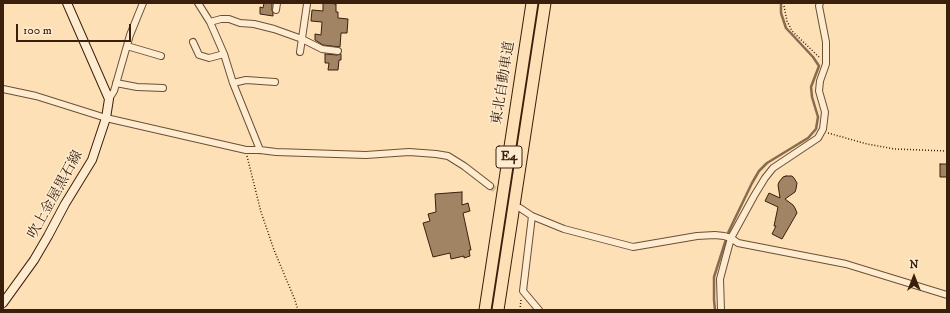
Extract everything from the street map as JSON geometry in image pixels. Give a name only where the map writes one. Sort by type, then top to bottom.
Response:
[{"type":"highway","name":"東北自動車道","points":[[485,310],[532,3]]},
{"type":"highway","name":"東北自動車道","points":[[498,310],[545,3]]},
{"type":"main road","points":[[66,3],[109,99]]},
{"type":"main road","name":"吹上金屋黒石線","points":[[3,304],[34,260],[65,204],[92,160],[106,118],[109,99]]},
{"type":"street","points":[[109,99],[114,91],[130,35],[143,3]]},
{"type":"street","points":[[198,3],[210,22],[224,54],[233,83],[260,150]]},
{"type":"street","points":[[721,310],[720,279],[728,237],[765,178],[773,168],[818,138],[823,129],[825,112],[819,91],[820,81],[826,64],[826,42],[819,6],[820,3]]},
{"type":"street","points":[[300,52],[307,4]]},
{"type":"street","points":[[210,22],[220,19],[229,19],[240,23],[254,24],[302,39],[322,49],[338,51]]},
{"type":"street","points":[[193,42],[199,55],[209,58],[224,54]]},
{"type":"street","points":[[127,46],[161,56]]},
{"type":"street","points":[[233,83],[246,80],[275,82]]},
{"type":"street","points":[[116,83],[137,87],[163,88]]},
{"type":"street","points":[[3,89],[36,96],[106,118],[246,150],[366,155],[409,152],[448,156],[490,186]]},
{"type":"street","points":[[520,208],[532,216],[564,229],[633,247],[697,236],[715,235],[728,237],[738,242],[846,264],[947,295]]},
{"type":"street","points":[[532,216],[523,291],[539,310]]},
{"type":"path","points":[[784,3],[787,21],[792,30],[826,64]]},
{"type":"path","points":[[822,131],[867,144],[895,149],[947,151]]},
{"type":"path","points":[[246,150],[261,212],[274,250],[298,310]]},
{"type":"building","points":[[264,3],[272,3],[273,16],[260,14],[260,7],[263,8]]},
{"type":"building","points":[[323,3],[336,4],[338,18],[348,19],[347,33],[341,33],[340,47],[323,45],[315,40],[315,34],[321,35],[322,22],[311,21],[312,10],[323,11]]},
{"type":"building","points":[[325,54],[341,54],[338,70],[328,70],[329,63],[325,63]]},
{"type":"building","points":[[940,164],[947,164],[947,177],[940,177]]},
{"type":"building","points":[[792,176],[797,183],[795,192],[785,199],[793,205],[797,213],[782,239],[772,234],[776,226],[774,226],[778,207],[765,201],[769,193],[780,198],[778,185],[783,177]]},
{"type":"building","points":[[462,192],[462,205],[468,203],[470,211],[463,213],[471,250],[469,250],[470,256],[451,259],[450,253],[433,257],[423,223],[430,221],[428,214],[436,212],[435,194]]},
{"type":"waterway","points":[[715,310],[714,277],[728,233],[752,183],[759,171],[767,163],[808,138],[816,129],[818,117],[812,97],[811,87],[819,66],[813,57],[786,28],[781,13],[781,3]]},
{"type":"tunnel","points":[[490,186],[516,205]]}]
